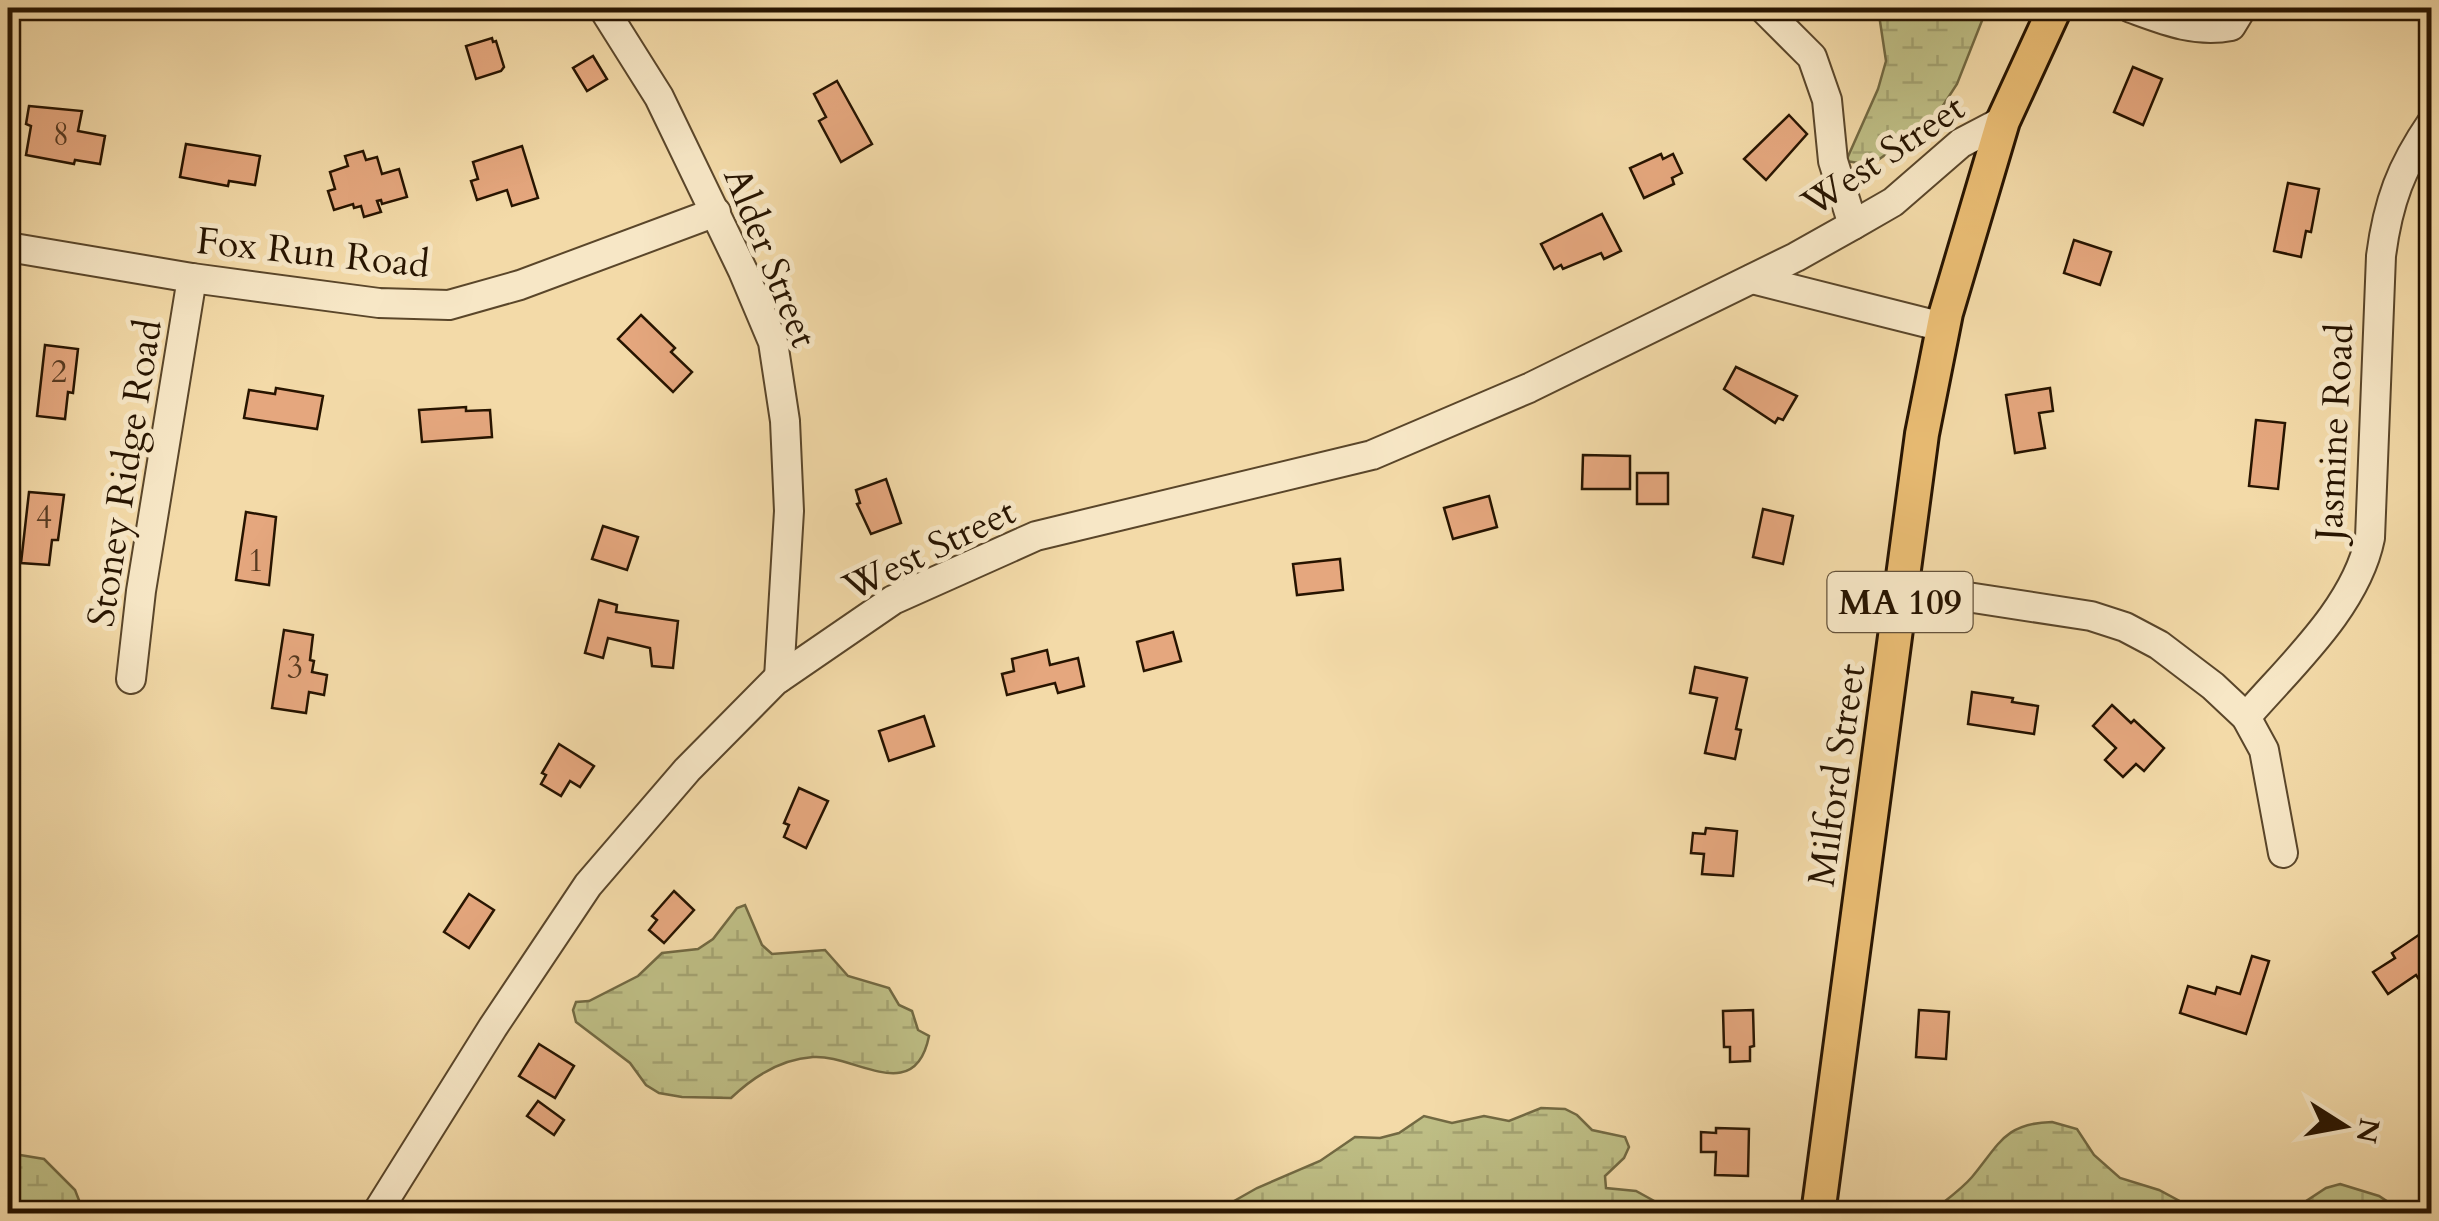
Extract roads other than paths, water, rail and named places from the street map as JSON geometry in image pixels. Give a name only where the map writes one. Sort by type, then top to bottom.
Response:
[{"type":"main road","name":"Milford Street","points":[[1818,1214],[1922,434],[1943,327],[2002,121],[2055,8]]},
{"type":"street","name":"Alder Street","points":[[603,8],[659,97],[716,212],[773,342],[786,421],[789,511],[778,678]]},
{"type":"street","points":[[1762,8],[1812,58],[1827,100],[1833,162],[1853,225]]},
{"type":"street","points":[[2131,8],[2168,22],[2209,30],[2230,26],[2242,8]]},
{"type":"street","name":"West Street","points":[[376,1214],[492,1027],[588,885],[686,770],[778,678],[893,600],[1036,536],[1372,455],[1529,388],[1853,225],[1893,202],[1960,143],[2002,121]]},
{"type":"street","name":"Jasmine Road","points":[[2246,717],[2344,601],[2366,559],[2385,224],[2405,164],[2432,122]]},
{"type":"street","name":"Fox Run Road","points":[[8,247],[379,304],[449,305],[520,286],[716,212]]},
{"type":"street","name":"Stoney Ridge Road","points":[[131,680],[141,591],[192,278]]},
{"type":"street","points":[[1752,279],[1943,327]]},
{"type":"street","points":[[1902,587],[2091,616],[2125,627],[2173,655],[2246,717],[2264,750],[2283,853]]}]
